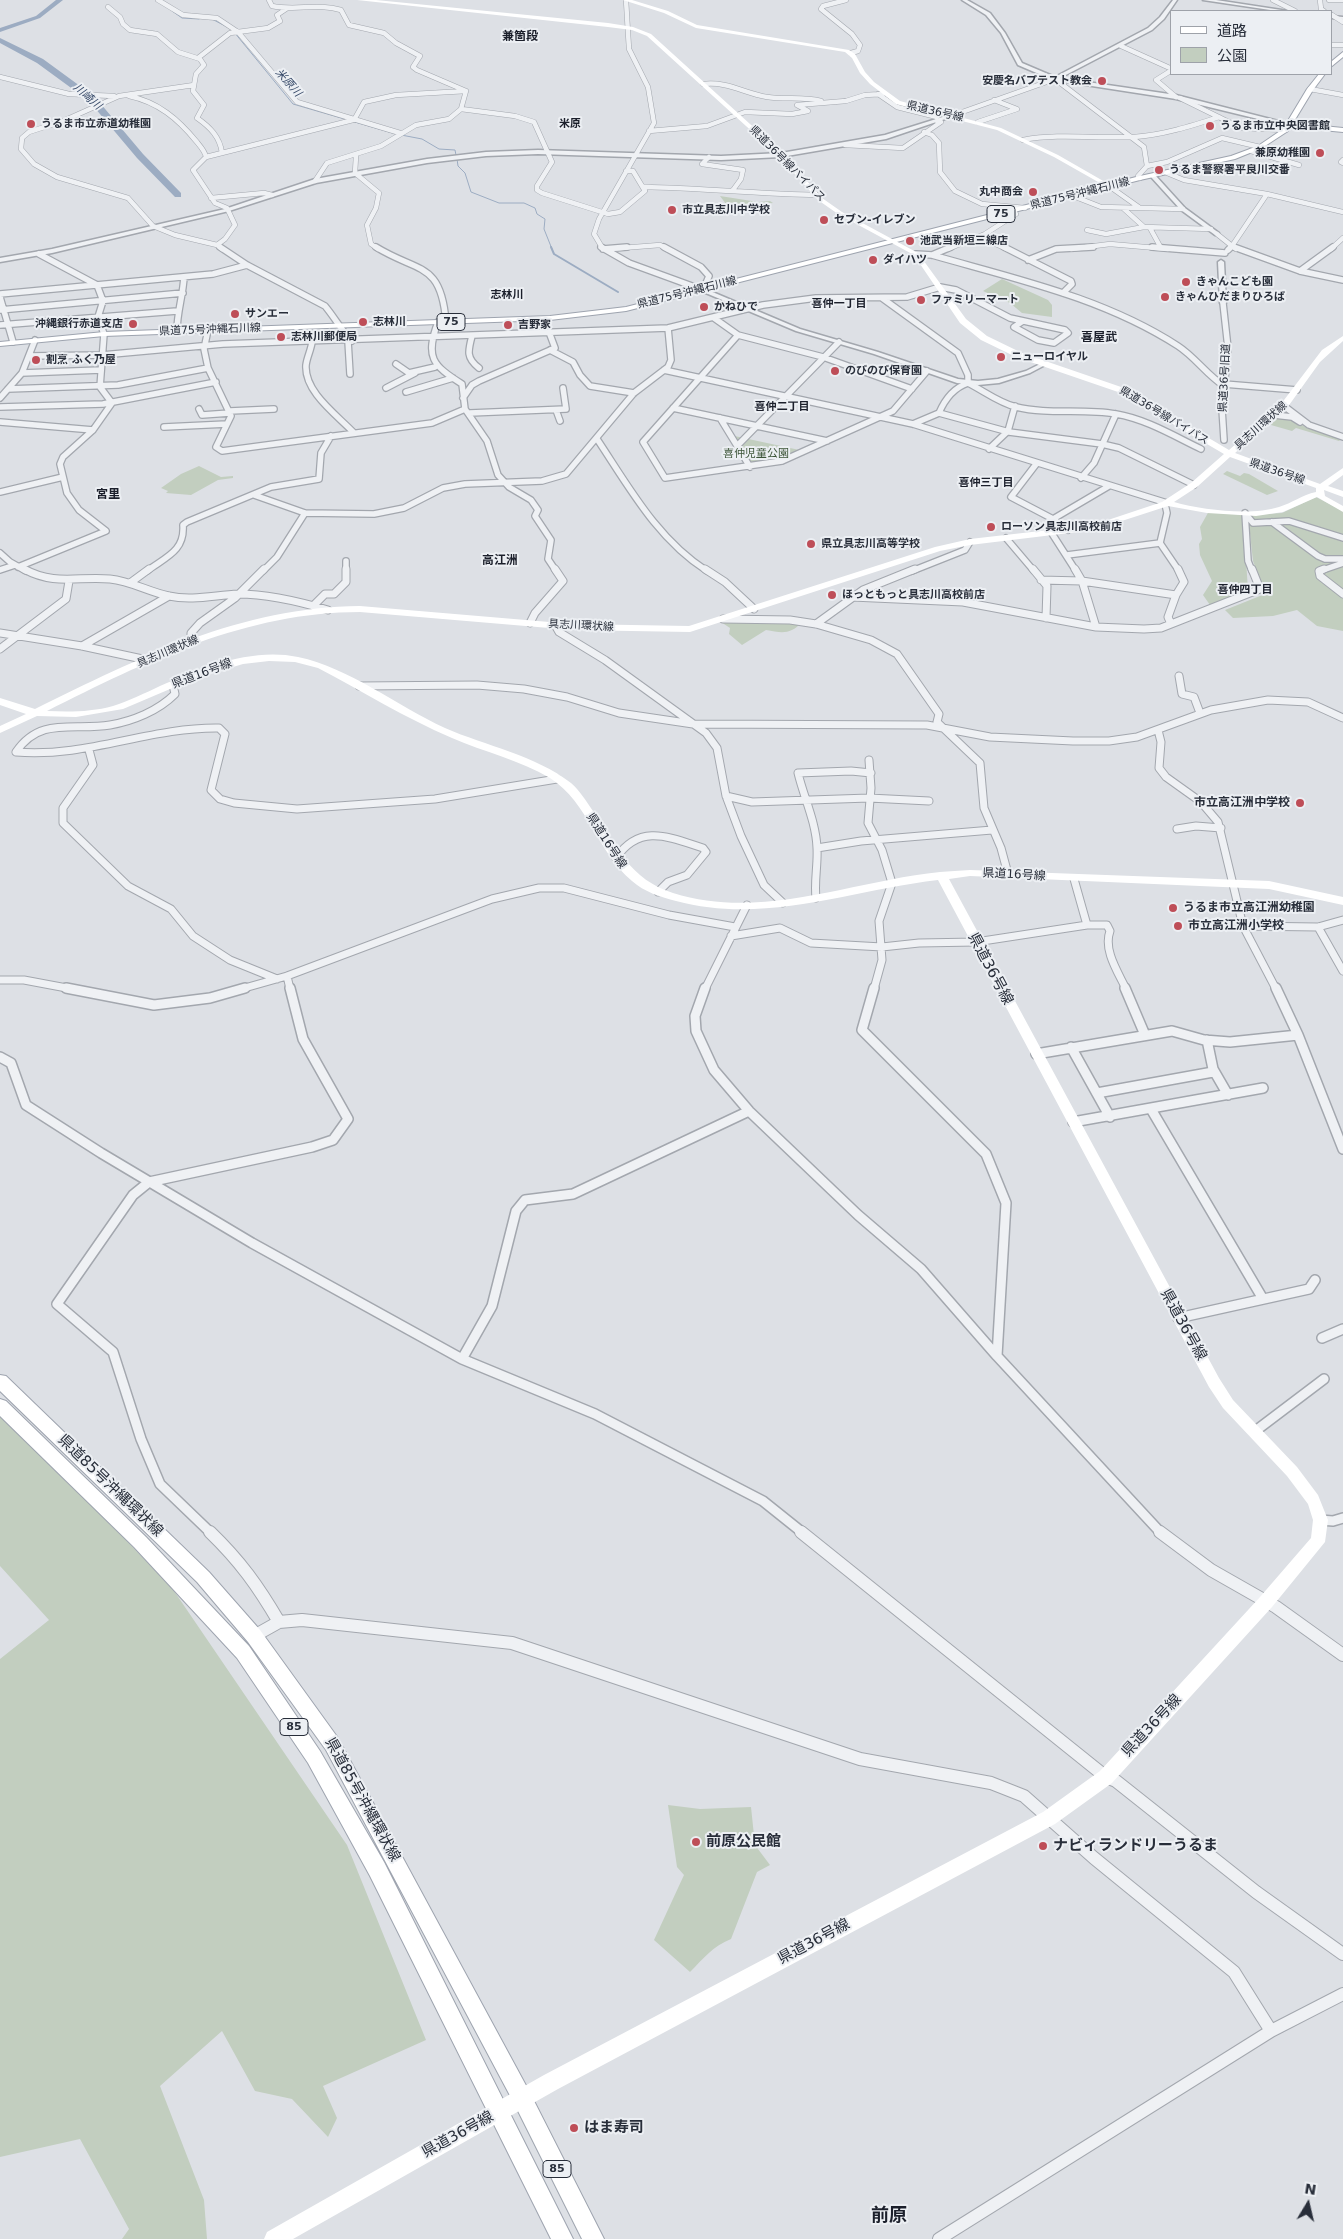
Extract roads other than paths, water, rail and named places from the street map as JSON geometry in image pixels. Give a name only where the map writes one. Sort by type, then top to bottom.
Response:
[{"type":"main road","name":"県道36号線バイパス","points":[[360,0],[626,28],[649,35],[781,156],[816,195],[840,213],[916,254],[957,314],[971,329],[1000,347],[1121,390],[1229,454]]},
{"type":"main road","points":[[626,0],[666,12],[691,24],[834,47],[851,53]]},
{"type":"main road","name":"県道36号線","points":[[851,53],[862,73],[880,94],[897,103],[978,122],[1023,140],[1109,186]]},
{"type":"main road","points":[[1333,63],[1343,54]]},
{"type":"main road","name":"県道75号沖縄石川線","points":[[0,344],[104,334],[442,322],[584,315],[626,309],[1140,178],[1212,164],[1252,151],[1289,127],[1310,89],[1321,75]]},
{"type":"main road","points":[[1289,127],[1343,130]]},
{"type":"main road","name":"具志川環状線","points":[[0,730],[191,641],[258,621],[328,610],[371,609],[555,625],[659,630],[690,629],[938,549],[970,542],[1107,524],[1166,504],[1194,485],[1284,406],[1322,352],[1343,338]]},
{"type":"main road","name":"県道36号線","points":[[1229,454],[1320,490],[1343,509]]},
{"type":"main road","name":"具志川環状線","points":[[1166,504],[1245,513],[1279,510],[1312,495],[1343,472]]},
{"type":"main road","points":[[1320,490],[1343,494]]},
{"type":"main road","name":"県道16号線","points":[[2,703],[38,712],[77,714],[107,711],[237,661],[276,657],[307,660],[431,726],[534,767],[557,779],[579,799],[628,874],[658,892],[701,903],[747,905],[782,903],[941,875],[1008,874],[1074,879],[1233,884],[1290,888],[1343,901]]},
{"type":"main road","name":"県道36号線","points":[[274,2239],[522,2098],[1049,1818],[1106,1776],[1266,1602],[1312,1550],[1321,1533],[1318,1511],[1307,1491],[1228,1403],[1178,1318],[941,875]]},
{"type":"main road","name":"県道85号沖縄環状線","points":[[0,1381],[203,1577],[254,1636],[332,1744],[522,2098],[593,2239]]},
{"type":"main road","name":"県道85号沖縄環状線","points":[[0,1406],[140,1542],[243,1652],[314,1757],[377,1869],[562,2239]]},
{"type":"street","points":[[158,0],[183,15],[218,18],[238,32],[297,102],[399,134]]},
{"type":"street","points":[[269,0],[272,6],[286,9],[314,5],[341,10],[349,25],[384,33],[396,43],[416,52],[420,56],[413,67],[417,71],[438,77],[466,91]]},
{"type":"street","points":[[626,0],[626,28],[629,49],[648,87],[654,123],[596,224],[594,232],[596,240],[603,249],[629,263],[703,290],[798,330],[927,372],[968,383],[1015,406],[1049,412],[1083,409],[1116,414],[1164,431],[1201,449]]},
{"type":"street","points":[[846,0],[821,8],[852,34],[860,45],[858,51],[851,53]]},
{"type":"street","points":[[964,0],[988,14],[1003,33],[1020,64],[1055,79],[1133,137],[1144,148],[1148,166]]},
{"type":"street","points":[[0,260],[39,254],[227,210],[315,181],[453,158],[548,152],[709,157],[781,156],[895,135],[1055,79],[1121,46],[1157,24],[1175,0]]},
{"type":"street","points":[[1205,0],[1279,10]]},
{"type":"street","points":[[1274,0],[1293,10]]},
{"type":"street","points":[[1329,0],[1343,0]]},
{"type":"street","points":[[108,8],[120,17],[123,24],[130,30],[157,34],[178,52],[198,58],[204,65],[196,74],[193,91],[204,105],[197,118],[210,126],[222,147],[222,153]]},
{"type":"street","points":[[198,58],[231,33],[276,25],[280,21],[277,15],[286,9]]},
{"type":"street","points":[[1333,16],[1343,18]]},
{"type":"street","points":[[1333,16],[1343,22]]},
{"type":"street","points":[[1121,46],[1132,49],[1148,60],[1170,69]]},
{"type":"street","points":[[1170,71],[1156,80],[1193,106],[1241,128],[1289,127]]},
{"type":"street","points":[[0,78],[69,94],[144,99],[159,107],[189,131],[206,154],[206,157]]},
{"type":"street","points":[[1055,79],[1178,97],[1289,127]]},
{"type":"street","points":[[704,84],[721,81],[759,95],[795,96],[826,102]]},
{"type":"street","points":[[194,85],[119,96],[63,121],[33,130],[22,138],[21,149],[34,164],[57,178],[128,198],[153,226],[176,235],[217,245],[247,265],[325,306],[334,316],[337,325],[350,341],[350,374]]},
{"type":"street","points":[[1310,89],[1343,95]]},
{"type":"street","points":[[315,181],[328,163],[356,156],[381,146],[416,125],[449,119],[461,109],[466,91]]},
{"type":"street","points":[[217,245],[226,239],[235,225],[227,210],[211,198],[193,170],[206,157],[352,120],[364,102],[396,95],[466,91]]},
{"type":"street","points":[[649,132],[707,126],[754,111],[808,111],[797,105],[880,94],[886,102],[942,122],[924,132],[903,148],[845,145]]},
{"type":"street","points":[[978,122],[1016,109],[994,100]]},
{"type":"street","points":[[461,109],[515,116],[534,122],[548,152],[551,166],[537,184],[537,190],[602,214],[620,212],[644,194],[644,187],[634,171],[626,171]]},
{"type":"street","points":[[920,115],[926,111]]},
{"type":"street","points":[[1023,140],[1049,136],[1133,137],[1176,130],[1219,117]]},
{"type":"street","points":[[1239,142],[1244,136],[1241,128]]},
{"type":"street","points":[[924,132],[935,137],[941,147],[939,168],[948,184],[957,193],[988,205],[1018,205],[1025,208]]},
{"type":"street","points":[[1140,178],[1138,176],[1148,166],[1167,162],[1222,138],[1260,147]]},
{"type":"street","points":[[1252,151],[1299,165]]},
{"type":"street","points":[[355,174],[356,156]]},
{"type":"street","points":[[709,157],[702,164],[710,168],[732,167],[743,170],[741,179],[733,190]]},
{"type":"street","points":[[1167,173],[1184,180],[1267,194],[1343,212]]},
{"type":"street","points":[[355,174],[379,193],[376,208],[367,225],[371,244],[384,252],[427,271],[432,276],[445,308],[442,322],[431,338],[430,353],[435,367],[462,384],[465,409],[470,413],[491,450],[496,472],[506,484],[535,502],[538,510],[534,516],[551,540],[548,559],[563,581],[535,613],[530,623]]},
{"type":"street","points":[[1154,176],[1183,209],[1239,250],[1300,271],[1343,280]]},
{"type":"street","points":[[1109,186],[1140,208]]},
{"type":"street","points":[[644,187],[733,190],[762,194],[816,195]]},
{"type":"street","points":[[211,198],[264,193],[272,195]]},
{"type":"street","name":"県道36号旧道","points":[[1224,440],[1222,409],[1228,348],[1221,262],[1225,253],[1232,246],[1267,194]]},
{"type":"street","points":[[1072,196],[1101,207],[1183,209]]},
{"type":"street","points":[[1123,208],[1144,227]]},
{"type":"street","points":[[932,255],[971,240],[1006,222],[1016,214],[1014,211]]},
{"type":"street","points":[[1087,230],[1106,234],[1144,227],[1211,229]]},
{"type":"street","points":[[1150,228],[1161,248]]},
{"type":"street","points":[[1300,271],[1342,242],[1343,238]]},
{"type":"street","points":[[971,240],[989,240],[1071,281],[1072,284],[1063,293]]},
{"type":"street","points":[[1028,260],[1056,249],[1090,248],[1110,244],[1225,253]]},
{"type":"street","points":[[603,249],[660,245],[709,276],[703,290]]},
{"type":"street","points":[[39,254],[97,285],[103,301],[98,317],[104,334],[100,387],[112,402]]},
{"type":"street","points":[[916,254],[932,255],[1063,293],[1113,310],[1147,327],[1180,347],[1210,377],[1224,385],[1297,390]]},
{"type":"street","points":[[13,342],[3,325],[0,295],[213,274],[247,265]]},
{"type":"street","points":[[177,331],[177,311],[183,294],[184,277]]},
{"type":"street","points":[[29,356],[102,355],[206,346],[668,328],[748,309],[816,298],[907,297],[940,287],[956,290],[1010,318],[1065,330],[1068,334],[1054,343],[1038,340],[1014,327],[1023,321]]},
{"type":"street","points":[[2,310],[183,294]]},
{"type":"street","points":[[882,298],[958,352],[968,374],[968,383]]},
{"type":"street","points":[[3,325],[177,311]]},
{"type":"street","points":[[714,318],[738,335],[823,357],[912,389]]},
{"type":"street","points":[[254,495],[305,513],[392,512],[444,488],[465,484],[506,484],[542,481],[566,474],[634,393],[668,367],[671,360],[668,328]]},
{"type":"street","points":[[208,330],[204,349],[208,368],[230,412],[227,424],[216,447],[222,451],[432,423],[465,409]]},
{"type":"street","points":[[463,398],[472,385],[479,381],[555,348],[549,332]]},
{"type":"street","points":[[738,335],[702,378],[643,442],[665,478],[773,464],[893,411],[927,372]]},
{"type":"street","points":[[472,336],[467,356],[468,360],[479,368]]},
{"type":"street","points":[[0,398],[22,373],[35,340]]},
{"type":"street","points":[[312,342],[306,366],[308,380],[317,395],[354,433]]},
{"type":"street","points":[[737,446],[839,342]]},
{"type":"street","points":[[550,350],[566,354],[575,361],[584,382],[590,386],[634,393]]},
{"type":"street","points":[[396,364],[401,371],[416,373]]},
{"type":"street","points":[[939,413],[947,397],[960,384],[988,383],[1009,379],[1044,364]]},
{"type":"street","points":[[386,388],[416,373],[435,367]]},
{"type":"street","points":[[8,389],[100,387],[208,368]]},
{"type":"street","points":[[22,373],[101,370]]},
{"type":"street","points":[[664,370],[787,395],[913,424],[1166,504],[1167,513],[1160,543]]},
{"type":"street","points":[[406,392],[453,378]]},
{"type":"street","points":[[0,407],[112,402],[216,382]]},
{"type":"street","points":[[470,413],[566,409],[563,388]]},
{"type":"street","points":[[0,570],[17,566],[106,531],[79,510],[67,493],[60,464],[63,457],[93,430],[112,402]]},
{"type":"street","points":[[989,449],[1005,438],[1009,432],[1015,406]]},
{"type":"street","points":[[1284,406],[1316,428]]},
{"type":"street","points":[[673,408],[827,441]]},
{"type":"street","points":[[199,409],[202,415],[274,409]]},
{"type":"street","points":[[556,410],[560,421]]},
{"type":"street","points":[[913,424],[939,413],[1009,432],[1102,444],[1119,448],[1194,485]]},
{"type":"street","points":[[1081,478],[1094,463],[1116,414]]},
{"type":"street","points":[[1274,415],[1292,417],[1343,437]]},
{"type":"street","points":[[720,418],[750,468]]},
{"type":"street","points":[[0,422],[93,430]]},
{"type":"street","points":[[164,427],[227,424]]},
{"type":"street","points":[[130,583],[179,548],[184,537],[182,525],[187,522],[271,487],[319,480],[321,453],[331,436]]},
{"type":"street","points":[[597,439],[640,506],[671,544],[690,560],[725,582],[754,609]]},
{"type":"street","points":[[1037,463],[1010,497],[1053,519],[1068,530]]},
{"type":"street","points":[[0,492],[63,477]]},
{"type":"street","points":[[1053,519],[1109,486]]},
{"type":"street","points":[[191,641],[191,632],[200,623],[239,594],[277,557],[305,513]]},
{"type":"street","points":[[1245,513],[1253,523],[1289,521],[1343,538]]},
{"type":"street","points":[[852,597],[963,602],[1014,610],[1096,627],[1161,628],[1260,590],[1248,561],[1245,513]]},
{"type":"street","points":[[1272,522],[1318,556],[1325,559],[1343,559]]},
{"type":"street","points":[[1051,532],[1082,581],[1096,627]]},
{"type":"street","points":[[1006,538],[1047,586],[1046,618]]},
{"type":"street","points":[[816,624],[863,590],[965,550],[970,542]]},
{"type":"street","points":[[1067,555],[1160,543]]},
{"type":"street","points":[[1160,543],[1174,561],[1184,582],[1176,595],[1168,617],[1171,624]]},
{"type":"street","points":[[0,553],[17,566],[36,576],[69,581],[90,578],[130,583],[170,596],[192,598],[239,594],[314,605],[328,610]]},
{"type":"street","points":[[314,605],[325,594],[334,594],[346,582],[346,561]]},
{"type":"street","points":[[1343,563],[1318,571],[1320,576],[1343,594]]},
{"type":"street","points":[[1041,580],[1082,581],[1176,595]]},
{"type":"street","points":[[0,649],[66,599],[69,581]]},
{"type":"street","points":[[82,646],[170,596]]},
{"type":"street","points":[[723,619],[790,620],[816,624],[871,640],[897,654],[939,714],[937,722],[980,762],[982,796],[1008,874]]},
{"type":"street","points":[[555,625],[559,632],[606,660],[706,733],[717,748],[726,796],[741,836],[764,886],[782,903]]},
{"type":"street","points":[[0,633],[82,646],[147,660]]},
{"type":"street","points":[[1179,676],[1182,694],[1194,697],[1200,713]]},
{"type":"street","points":[[173,685],[175,694],[169,701],[140,715],[110,724],[52,727],[36,731],[21,743],[16,752],[36,755],[89,750],[192,728],[219,728],[225,734],[211,790],[220,799],[297,809],[435,799],[557,779]]},
{"type":"street","points":[[359,686],[477,686],[524,689],[567,696],[619,714],[693,724],[927,725],[948,731],[1011,739],[1100,741],[1130,739],[1200,713],[1246,703],[1289,699],[1309,702],[1343,718]]},
{"type":"street","points":[[1158,730],[1160,742],[1159,768],[1166,777],[1200,802],[1221,828],[1243,926],[1298,1034],[1343,1149]]},
{"type":"street","points":[[89,750],[93,765],[63,808],[63,824],[128,886],[171,909],[193,936],[230,960],[277,979]]},
{"type":"street","points":[[869,760],[871,773],[868,823],[882,850],[892,883],[879,921],[882,960],[862,1030],[986,1154],[1006,1203],[997,1356]]},
{"type":"street","points":[[816,898],[814,878],[818,848],[812,816],[805,801],[798,772],[871,773]]},
{"type":"street","points":[[726,796],[752,802],[869,798],[929,801]]},
{"type":"street","points":[[1178,830],[1196,826],[1221,828]]},
{"type":"street","points":[[818,848],[876,838],[961,834],[992,830]]},
{"type":"street","points":[[616,858],[621,848],[639,836],[653,833],[702,848],[706,852],[687,875],[668,882],[658,892]]},
{"type":"street","points":[[1074,879],[1087,925]]},
{"type":"street","points":[[0,980],[24,980],[154,1006],[210,998],[287,976],[492,899],[539,888],[564,888],[669,915],[736,927]]},
{"type":"street","points":[[747,905],[708,980],[695,1016],[696,1031],[714,1070],[749,1111],[858,1215],[921,1269],[997,1356],[1167,1540],[1211,1570],[1300,1623],[1343,1655]]},
{"type":"street","points":[[1243,926],[1318,927],[1343,920]]},
{"type":"street","points":[[732,936],[780,928],[811,943],[882,947],[919,943],[976,942],[1087,925],[1107,925],[1110,931],[1107,938],[1109,950],[1145,1035]]},
{"type":"street","points":[[1318,927],[1339,954],[1343,971]]},
{"type":"street","points":[[279,1622],[255,1581],[232,1553],[160,1484],[141,1439],[113,1352],[57,1304],[132,1195],[149,1182],[312,1147],[333,1140],[348,1119],[303,1039],[287,976]]},
{"type":"street","points":[[1036,1054],[1172,1031],[1207,1040],[1230,1042],[1298,1034]]},
{"type":"street","points":[[1207,1040],[1207,1054],[1213,1072],[1228,1095]]},
{"type":"street","points":[[1071,1047],[1110,1117]]},
{"type":"street","points":[[0,1057],[10,1063],[26,1105],[149,1182],[252,1243],[462,1358],[595,1414],[763,1501],[1106,1776],[1116,1781],[1211,1860],[1293,1922],[1343,1954]]},
{"type":"street","points":[[1096,1093],[1213,1072]]},
{"type":"street","points":[[1073,1122],[1110,1117],[1263,1088]]},
{"type":"street","points":[[1151,1109],[1263,1299]]},
{"type":"street","points":[[462,1358],[492,1306],[516,1211],[524,1200],[573,1194],[749,1111]]},
{"type":"street","points":[[1178,1318],[1309,1289],[1315,1280]]},
{"type":"street","points":[[1322,1338],[1343,1329]]},
{"type":"street","points":[[1254,1432],[1324,1379]]},
{"type":"street","points":[[1320,1520],[1333,1521],[1343,1518]]},
{"type":"street","points":[[254,1636],[279,1622],[302,1620],[512,1643],[860,1759],[991,1783],[1024,1796],[1094,1858],[1234,1972],[1271,2031]]},
{"type":"street","points":[[939,2239],[1271,2031],[1343,1994]]},
{"type":"waterway","name":"川崎川","points":[[0,30],[38,17],[60,0]]},
{"type":"waterway","name":"米原川","points":[[172,11],[182,18],[199,19]]},
{"type":"waterway","name":"米原川","points":[[212,19],[227,27]]},
{"type":"waterway","name":"米原川","points":[[234,32],[293,104],[396,134],[422,139],[439,149],[455,150],[456,155]]},
{"type":"waterway","name":"川崎川","points":[[0,40],[40,61],[92,99],[140,156],[178,195]]},
{"type":"waterway","name":"米原川","points":[[457,159],[458,166],[465,173],[471,192],[499,203],[524,203],[535,208],[537,214],[545,219],[544,229],[552,249]]},
{"type":"waterway","name":"米原川","points":[[551,247],[554,254],[618,292]]},
{"type":"place","name":"安慶名バプテスト教会","points":[[1102,81]]},
{"type":"place","name":"うるま市立赤道幼稚園","points":[[31,124]]},
{"type":"place","name":"うるま市立中央図書館","points":[[1210,126]]},
{"type":"place","name":"兼原幼稚園","points":[[1320,153]]},
{"type":"place","name":"うるま警察署平良川交番","points":[[1159,170]]},
{"type":"place","name":"丸中商会","points":[[1033,192]]},
{"type":"place","name":"市立具志川中学校","points":[[672,210]]},
{"type":"place","name":"セブン-イレブン","points":[[824,220]]},
{"type":"place","name":"池武当新垣三線店","points":[[910,241]]},
{"type":"place","name":"ダイハツ","points":[[873,260]]},
{"type":"place","name":"きゃんこども園","points":[[1186,282]]},
{"type":"place","name":"きゃんひだまりひろば","points":[[1165,297]]},
{"type":"place","name":"ファミリーマート","points":[[921,300]]},
{"type":"place","name":"かねひで","points":[[704,307]]},
{"type":"place","name":"サンエー","points":[[235,314]]},
{"type":"place","name":"志林川","points":[[363,322]]},
{"type":"place","name":"沖縄銀行赤道支店","points":[[133,324]]},
{"type":"place","name":"吉野家","points":[[508,325]]},
{"type":"place","name":"志林川郵便局","points":[[281,337]]},
{"type":"place","name":"ニューロイヤル","points":[[1001,357]]},
{"type":"place","name":"割烹 ふく乃屋","points":[[36,360]]},
{"type":"place","name":"のびのび保育園","points":[[835,371]]},
{"type":"place","name":"ローソン具志川高校前店","points":[[991,527]]},
{"type":"place","name":"県立具志川高等学校","points":[[811,544]]},
{"type":"place","name":"ほっともっと具志川高校前店","points":[[832,595]]},
{"type":"place","name":"市立高江洲中学校","points":[[1300,803]]},
{"type":"place","name":"うるま市立高江洲幼稚園","points":[[1173,908]]},
{"type":"place","name":"市立高江洲小学校","points":[[1178,926]]},
{"type":"place","name":"前原公民館","points":[[696,1842]]},
{"type":"place","name":"ナビィランドリーうるま","points":[[1043,1846]]},
{"type":"place","name":"はま寿司","points":[[574,2128]]},
{"type":"district","name":"兼箇段","points":[[520,37]]},
{"type":"district","name":"米原","points":[[570,124]]},
{"type":"district","name":"志林川","points":[[507,295]]},
{"type":"district","name":"喜仲一丁目","points":[[839,304]]},
{"type":"district","name":"喜屋武","points":[[1099,338]]},
{"type":"district","name":"喜仲二丁目","points":[[782,407]]},
{"type":"district","name":"喜仲三丁目","points":[[986,483]]},
{"type":"district","name":"宮里","points":[[108,495]]},
{"type":"district","name":"高江洲","points":[[500,561]]},
{"type":"district","name":"喜仲四丁目","points":[[1245,590]]},
{"type":"district","name":"前原","points":[[889,2216]]},
{"type":"park label","name":"喜仲児童公園","points":[[756,454]]}]
